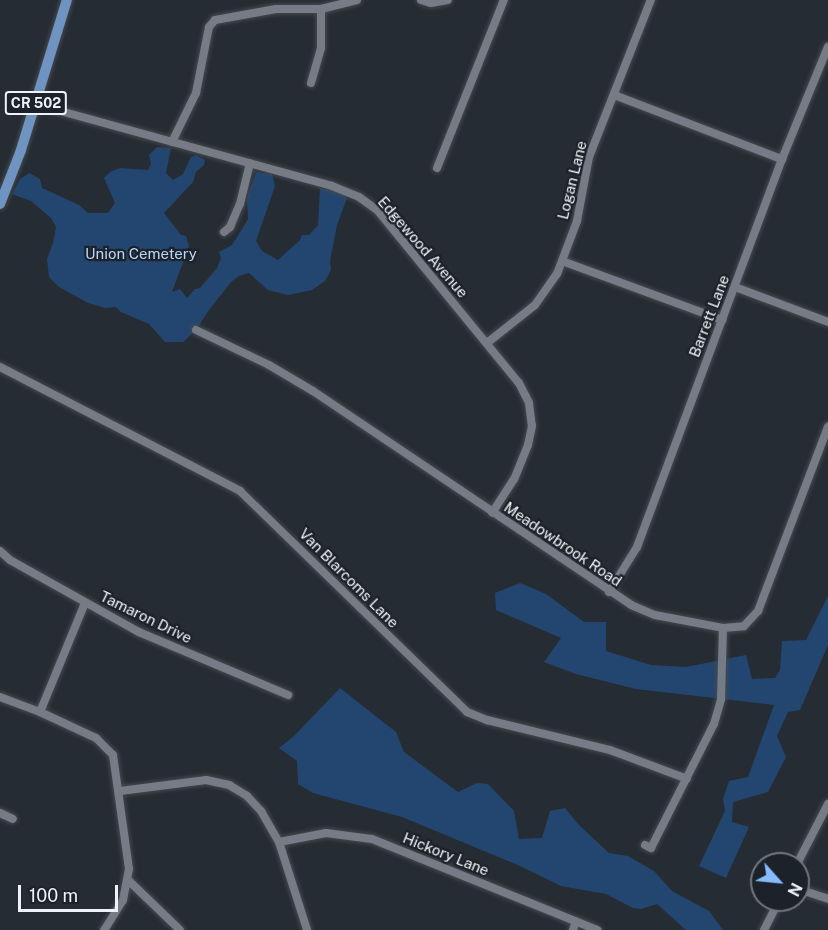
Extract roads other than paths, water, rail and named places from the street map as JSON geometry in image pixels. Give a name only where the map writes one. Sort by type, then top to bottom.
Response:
[{"type":"main road","name":"CR 502","points":[[0,204],[35,104],[67,0]]},
{"type":"street","points":[[172,142],[196,93],[209,27],[214,20],[276,9],[321,9],[357,0]]},
{"type":"street","points":[[421,0],[431,3],[448,0]]},
{"type":"street","points":[[437,168],[504,0]]},
{"type":"street","name":"Logan Lane","points":[[487,343],[544,295],[562,261],[579,213],[589,157],[651,0]]},
{"type":"street","points":[[311,83],[321,48],[321,9]]},
{"type":"street","name":"Barrett Lane","points":[[609,592],[637,547],[783,159],[828,47]]},
{"type":"street","points":[[614,95],[783,159]]},
{"type":"street","name":"Edgewood Avenue","points":[[35,104],[348,191],[368,203],[386,220],[487,343],[524,392],[532,426],[522,462],[492,513]]},
{"type":"street","points":[[224,232],[230,227],[240,204],[250,163]]},
{"type":"street","points":[[562,261],[722,320]]},
{"type":"street","points":[[735,287],[828,322]]},
{"type":"street","name":"Meadowbrook Road","points":[[196,330],[299,382],[631,605],[655,615],[723,628],[744,626],[758,611],[828,427]]},
{"type":"street","name":"Van Blarcoms Lane","points":[[0,367],[240,490],[467,712],[487,720],[610,750],[687,778]]},
{"type":"street","name":"Tamaron Drive","points":[[0,551],[10,560],[139,632],[288,695]]},
{"type":"street","points":[[40,712],[85,603]]},
{"type":"street","points":[[645,845],[651,848],[719,712],[722,688],[723,628]]},
{"type":"street","points":[[0,697],[40,712],[96,738],[109,748],[116,763],[129,858],[128,880],[123,900],[104,930]]},
{"type":"street","points":[[120,791],[196,780],[229,785],[255,804],[279,842],[307,930]]},
{"type":"street","points":[[803,852],[828,804]]},
{"type":"street","points":[[0,813],[13,819]]},
{"type":"street","name":"Hickory Lane","points":[[279,842],[327,833],[372,840],[574,926],[597,930]]},
{"type":"street","points":[[128,880],[180,930]]},
{"type":"street","points":[[810,892],[828,899]]},
{"type":"street","points":[[764,930],[773,912]]},
{"type":"park label","name":"Union Cemetery","points":[[141,254]]}]
